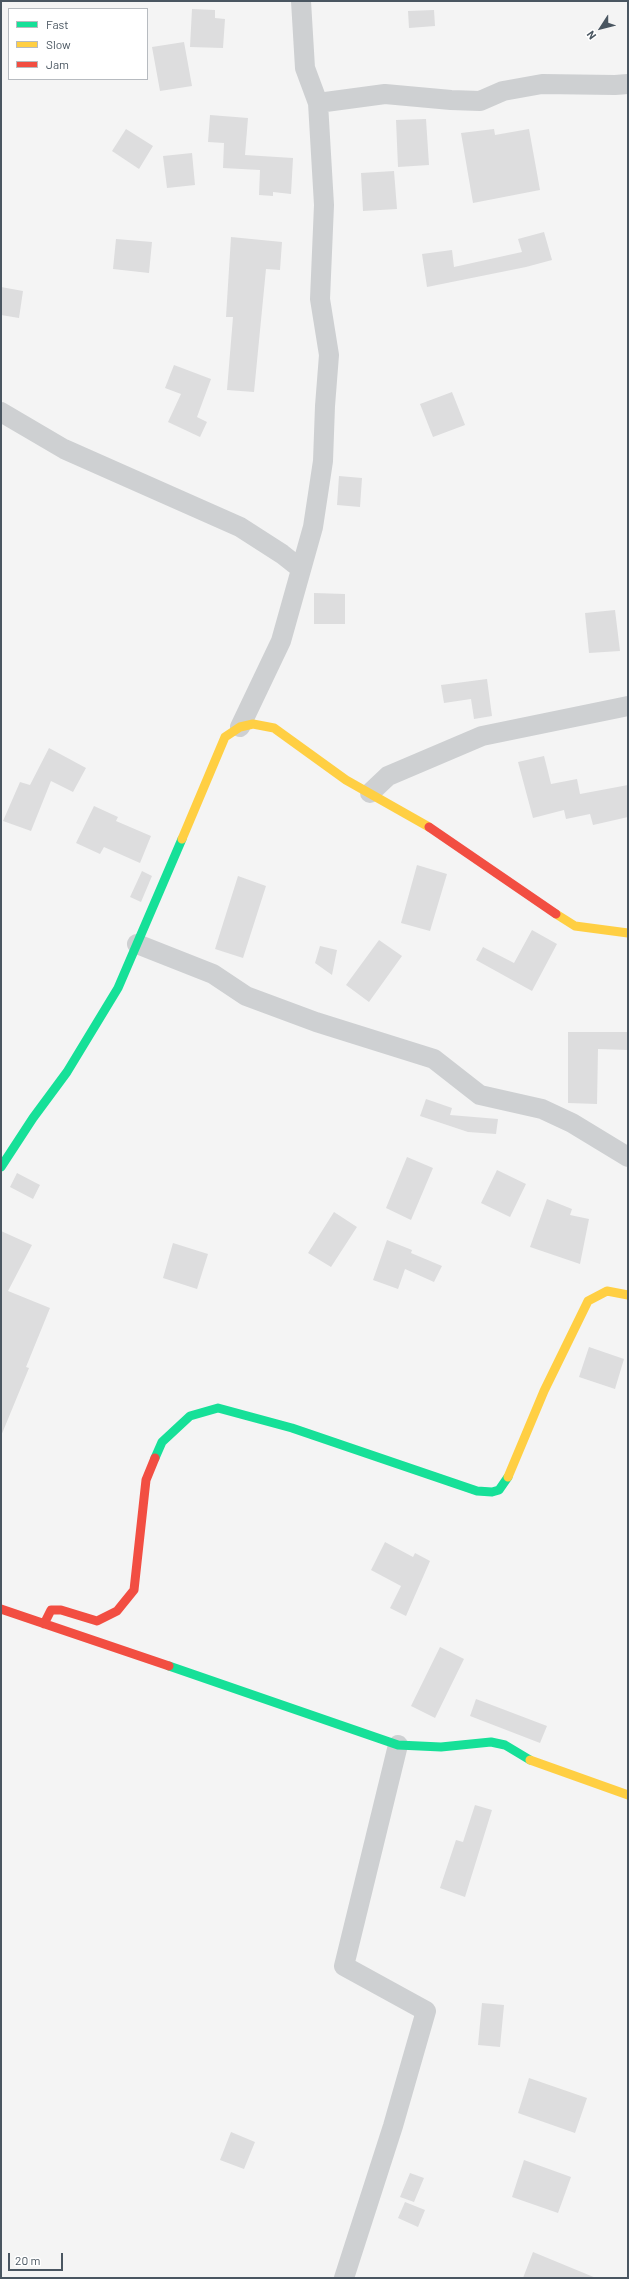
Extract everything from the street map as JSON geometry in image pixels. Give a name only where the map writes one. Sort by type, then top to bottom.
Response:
[{"type":"street","points":[[240,728],[281,641],[313,527],[323,461],[329,355],[320,299],[324,206],[318,103],[305,68],[301,1]]},
{"type":"street","points":[[318,103],[385,94],[451,100],[480,100],[503,91],[542,84],[615,86],[628,84]]},
{"type":"street","points":[[1,412],[64,449],[240,528],[282,554],[301,569]]},
{"type":"street","points":[[370,793],[388,776],[482,736],[628,706]]},
{"type":"street","points":[[1,1167],[33,1118],[67,1072],[114,994],[137,944],[225,737],[240,728],[253,724],[274,728],[288,740],[346,780],[418,819],[540,905],[575,926],[628,933]]},
{"type":"street","points":[[137,944],[213,974],[246,996],[316,1022],[434,1059],[480,1095],[542,1109],[572,1123],[628,1157]]},
{"type":"street","points":[[44,1624],[51,1610],[60,1610],[97,1621],[106,1618],[117,1611],[134,1590],[146,1480],[162,1442],[190,1416],[218,1408],[292,1428],[477,1490],[492,1492],[499,1490],[506,1483],[544,1391],[561,1360],[588,1301],[607,1291],[628,1295]]},
{"type":"street","points":[[1,1609],[398,1745],[441,1747],[491,1742],[505,1745],[525,1758],[550,1769],[628,1795]]},
{"type":"street","points":[[344,2278],[393,2126],[426,2011],[344,1966],[398,1745]]},
{"type":"building","points":[[192,9],[215,10],[215,18],[225,19],[223,48],[190,47]]},
{"type":"building","points":[[434,10],[435,26],[409,28],[408,11]]},
{"type":"building","points":[[184,42],[192,86],[160,91],[152,47]]},
{"type":"building","points":[[210,115],[248,118],[245,155],[293,158],[291,194],[273,192],[273,196],[259,195],[260,170],[223,168],[224,143],[208,142]]},
{"type":"building","points":[[426,119],[429,165],[398,167],[396,120]]},
{"type":"building","points":[[126,129],[153,146],[139,169],[112,151]]},
{"type":"building","points":[[494,129],[495,135],[529,129],[540,190],[473,203],[461,133]]},
{"type":"building","points":[[192,153],[195,185],[167,188],[163,156]]},
{"type":"building","points":[[394,171],[397,209],[363,211],[361,173]]},
{"type":"building","points":[[544,232],[552,260],[526,267],[427,287],[422,254],[452,250],[454,267],[522,252],[518,239]]},
{"type":"building","points":[[231,237],[282,242],[280,270],[266,269],[254,392],[227,390],[233,317],[226,317]]},
{"type":"building","points":[[116,239],[152,242],[149,273],[113,269]]},
{"type":"building","points":[[1,287],[23,291],[19,318],[1,315]]},
{"type":"building","points":[[174,365],[211,379],[197,417],[207,422],[200,437],[168,422],[181,394],[165,388]]},
{"type":"building","points":[[452,392],[465,425],[433,437],[420,404]]},
{"type":"building","points":[[339,476],[362,478],[360,507],[337,505]]},
{"type":"building","points":[[314,593],[345,594],[345,624],[314,624]]},
{"type":"building","points":[[615,610],[620,651],[589,653],[585,613]]},
{"type":"building","points":[[487,679],[492,716],[474,719],[471,699],[444,703],[441,685]]},
{"type":"building","points":[[49,748],[86,768],[73,792],[51,781],[31,831],[3,821],[20,782],[30,785]]},
{"type":"building","points":[[544,756],[551,784],[577,779],[580,794],[628,785],[628,817],[593,825],[590,814],[566,819],[564,810],[533,818],[518,762]]},
{"type":"building","points":[[94,806],[118,817],[116,821],[151,836],[140,863],[104,847],[100,854],[76,843]]},
{"type":"building","points":[[417,865],[447,874],[430,931],[401,923]]},
{"type":"building","points":[[142,871],[152,876],[141,902],[130,897]]},
{"type":"building","points":[[238,876],[266,886],[243,958],[215,949]]},
{"type":"building","points":[[532,930],[557,944],[532,991],[476,960],[483,947],[514,963]]},
{"type":"building","points":[[379,940],[402,956],[369,1002],[346,985]]},
{"type":"building","points":[[320,946],[337,950],[332,975],[315,963]]},
{"type":"building","points":[[568,1032],[628,1032],[628,1050],[598,1049],[597,1104],[568,1103]]},
{"type":"building","points":[[426,1099],[452,1108],[450,1115],[498,1119],[496,1134],[468,1132],[420,1116]]},
{"type":"building","points":[[407,1157],[433,1168],[411,1220],[386,1208]]},
{"type":"building","points":[[497,1170],[526,1184],[510,1217],[481,1203]]},
{"type":"building","points":[[17,1173],[40,1185],[33,1199],[10,1187]]},
{"type":"building","points":[[547,1199],[572,1209],[570,1215],[589,1219],[580,1264],[530,1247]]},
{"type":"building","points":[[334,1212],[357,1227],[331,1267],[308,1253]]},
{"type":"building","points":[[1,1231],[32,1245],[8,1291],[50,1308],[26,1367],[29,1368],[1,1436]]},
{"type":"building","points":[[387,1240],[412,1250],[411,1253],[442,1266],[434,1282],[405,1269],[398,1289],[373,1280]]},
{"type":"building","points":[[173,1243],[208,1254],[197,1289],[163,1278]]},
{"type":"building","points":[[589,1347],[624,1359],[615,1389],[579,1377]]},
{"type":"building","points":[[385,1542],[413,1557],[415,1553],[430,1561],[406,1616],[390,1608],[401,1586],[371,1570]]},
{"type":"building","points":[[440,1647],[464,1659],[435,1718],[411,1706]]},
{"type":"building","points":[[476,1699],[547,1726],[540,1743],[470,1716]]},
{"type":"building","points":[[475,1805],[492,1810],[465,1897],[440,1888],[456,1840],[463,1842]]},
{"type":"building","points":[[482,2003],[504,2005],[500,2047],[478,2045]]},
{"type":"building","points":[[529,2078],[587,2098],[575,2133],[518,2113]]},
{"type":"building","points":[[231,2132],[255,2142],[244,2169],[220,2160]]},
{"type":"building","points":[[524,2160],[571,2177],[558,2213],[512,2197]]},
{"type":"building","points":[[410,2173],[424,2178],[414,2202],[400,2197]]},
{"type":"building","points":[[405,2202],[425,2210],[418,2227],[398,2218]]},
{"type":"building","points":[[533,2252],[596,2278],[523,2278]]},
{"type":"traffic: fast","points":[[1,1167],[33,1118],[67,1072],[118,988],[182,839]]},
{"type":"traffic: fast","points":[[155,1458],[162,1442],[190,1416],[218,1408],[292,1428],[477,1491],[492,1492],[499,1490],[508,1477]]},
{"type":"traffic: fast","points":[[169,1666],[398,1745],[441,1747],[491,1742],[505,1745],[530,1760]]},
{"type":"traffic: slow","points":[[182,839],[225,737],[240,727],[253,724],[274,728],[346,780],[429,827]]},
{"type":"traffic: slow","points":[[556,914],[575,926],[628,933]]},
{"type":"traffic: slow","points":[[508,1477],[544,1391],[588,1301],[607,1291],[628,1295]]},
{"type":"traffic: slow","points":[[530,1760],[628,1795]]},
{"type":"traffic: jam","points":[[429,827],[556,914]]},
{"type":"traffic: jam","points":[[44,1624],[51,1610],[61,1610],[97,1621],[117,1611],[134,1590],[146,1480],[155,1458]]},
{"type":"traffic: jam","points":[[1,1609],[169,1666]]}]
